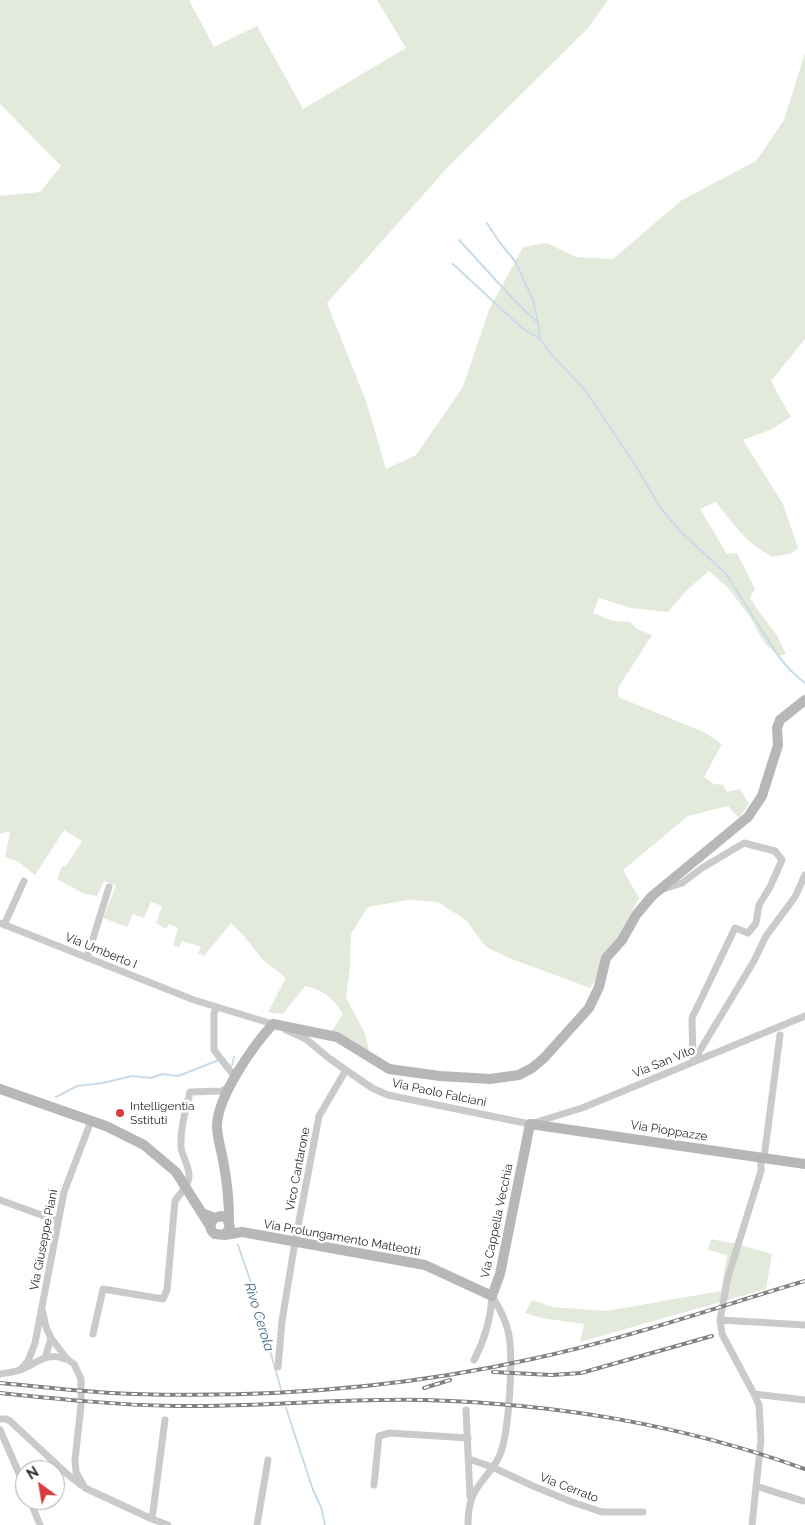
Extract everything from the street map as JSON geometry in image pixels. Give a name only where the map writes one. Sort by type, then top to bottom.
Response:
[{"type":"street","points":[[214,1220],[215,1234],[224,1235],[229,1230],[229,1208],[217,1127],[219,1112],[229,1086],[262,1036],[273,1024],[337,1037],[389,1070],[490,1079],[519,1075],[532,1068],[544,1058],[589,1008],[600,987],[606,958],[622,940],[636,915],[659,891],[748,817],[762,796],[778,745],[777,728],[780,720],[804,702]]},
{"type":"street","points":[[659,891],[682,882],[744,843],[775,851],[782,860],[770,887],[759,905],[756,923],[748,933],[735,928],[692,1018],[693,1062]]},
{"type":"street","points":[[693,1062],[754,961],[766,936],[795,897],[805,875]]},
{"type":"street","points":[[2,924],[24,881]]},
{"type":"street","points":[[87,958],[109,887]]},
{"type":"street","name":"Via Umberto I","points":[[2,924],[216,1007]]},
{"type":"street","points":[[216,1007],[214,1014],[214,1050],[235,1077]]},
{"type":"street","name":"Via Paolo Falciani","points":[[216,1007],[273,1024],[306,1039],[372,1088],[388,1095],[530,1124]]},
{"type":"street","name":"Via San Vito","points":[[530,1124],[582,1108],[805,1016]]},
{"type":"street","points":[[752,1525],[762,1440],[759,1405],[727,1345],[722,1334],[720,1320],[728,1277],[761,1170],[780,1035]]},
{"type":"street","name":"Vico Cantarone","points":[[278,1367],[282,1321],[319,1116],[346,1070]]},
{"type":"street","points":[[93,1334],[103,1289],[163,1299],[167,1290],[175,1201],[179,1193],[186,1188],[189,1177],[181,1147],[183,1118],[190,1092],[222,1090],[229,1086]]},
{"type":"street","points":[[0,1088],[118,1131],[144,1145],[176,1172],[204,1214],[214,1220]]},
{"type":"street","name":"Via Giuseppe Piani","points":[[20,1370],[28,1361],[35,1343],[64,1192],[92,1121]]},
{"type":"street","name":"Via Pioppazze","points":[[530,1124],[805,1164]]},
{"type":"street","name":"Via Cappella Vecchia","points":[[470,1499],[474,1490],[499,1457],[505,1438],[511,1347],[505,1318],[492,1296],[500,1274],[530,1124]]},
{"type":"street","points":[[0,1200],[58,1221]]},
{"type":"street","points":[[214,1220],[229,1208]]},
{"type":"street","name":"Via Prolungamento Matteotti","points":[[214,1220],[224,1217],[242,1232]]},
{"type":"street","name":"Via Prolungamento Matteotti","points":[[224,1235],[242,1232],[424,1266],[492,1296]]},
{"type":"street","points":[[474,1360],[481,1346],[492,1296]]},
{"type":"street","points":[[42,1309],[46,1327],[51,1338],[67,1359]]},
{"type":"street","points":[[720,1320],[805,1325]]},
{"type":"street","points":[[45,1358],[51,1338]]},
{"type":"street","points":[[35,1343],[45,1358]]},
{"type":"street","points":[[0,1374],[20,1370],[45,1358],[58,1355],[74,1364],[81,1379],[81,1406],[75,1460],[76,1472],[85,1488]]},
{"type":"street","points":[[754,1394],[805,1400]]},
{"type":"street","points":[[466,1410],[470,1499],[468,1525]]},
{"type":"street","points":[[0,1419],[10,1421],[67,1474],[85,1488],[168,1525]]},
{"type":"street","points":[[152,1519],[165,1420]]},
{"type":"street","points":[[0,1430],[15,1464]]},
{"type":"street","points":[[374,1485],[379,1436],[390,1433],[468,1438]]},
{"type":"street","name":"Via Cerrato","points":[[469,1459],[602,1512],[642,1512]]},
{"type":"street","points":[[257,1525],[268,1460]]},
{"type":"street","points":[[756,1486],[803,1501]]},
{"type":"street","points":[[34,1510],[40,1525]]},
{"type":"shaded area","points":[[0,0],[189,0],[214,47],[257,26],[303,109],[406,48],[377,0],[608,0],[588,28],[447,168],[327,303],[366,401],[386,469],[416,455],[463,387],[489,310],[523,247],[547,243],[576,257],[613,259],[682,200],[756,161],[784,120],[805,53],[805,339],[771,381],[791,417],[770,430],[743,440],[783,504],[798,548],[792,553],[773,557],[748,540],[716,502],[700,509],[727,554],[737,553],[755,589],[750,598],[776,634],[786,654],[779,656],[765,644],[750,617],[729,589],[709,571],[687,590],[668,612],[631,608],[599,598],[593,613],[613,621],[630,622],[637,629],[652,635],[618,688],[618,697],[704,732],[722,744],[704,777],[714,784],[723,785],[727,792],[740,789],[749,804],[739,818],[728,806],[688,816],[623,870],[639,898],[618,937],[603,955],[596,980],[590,988],[509,958],[486,947],[466,920],[438,902],[408,900],[368,907],[351,934],[350,967],[346,997],[366,1036],[369,1052],[332,1031],[343,1014],[331,999],[318,990],[305,986],[283,1014],[268,1012],[286,978],[262,959],[231,923],[204,956],[198,953],[201,947],[182,941],[179,948],[173,945],[178,928],[169,924],[166,929],[156,923],[162,906],[151,902],[144,918],[133,914],[127,927],[103,918],[116,886],[104,881],[97,896],[83,893],[57,879],[62,866],[66,866],[82,841],[64,830],[35,875],[19,862],[5,857],[10,833],[6,831],[3,834],[0,833],[0,196],[40,192],[61,166],[0,104]]},
{"type":"shaded area","points":[[711,1239],[772,1254],[766,1289],[580,1342],[584,1324],[541,1318],[525,1313],[532,1300],[553,1307],[606,1311],[721,1291],[727,1255],[708,1250]]},
{"type":"waterway","points":[[487,223],[515,261],[533,300],[538,322]]},
{"type":"waterway","points":[[459,240],[514,300],[538,323],[540,339]]},
{"type":"waterway","points":[[453,264],[522,328],[540,339],[552,355],[585,390],[637,468],[660,507],[679,530],[726,574],[779,657],[805,683]]},
{"type":"waterway","name":"Rivo Cerola","points":[[232,1065],[234,1057]]},
{"type":"waterway","points":[[56,1097],[77,1086],[103,1083],[132,1076],[151,1078],[162,1074],[178,1076],[219,1060]]},
{"type":"waterway","name":"Rivo Cerola","points":[[238,1245],[256,1297],[263,1331],[281,1389]]},
{"type":"waterway","name":"Rivo Cerola","points":[[286,1408],[313,1490],[321,1507],[325,1525]]},
{"type":"railway","points":[[0,1383],[101,1392],[185,1395],[285,1392],[384,1384],[483,1369],[567,1351],[635,1333],[805,1281]]},
{"type":"railway","points":[[493,1372],[552,1375],[581,1373],[712,1336]]},
{"type":"railway","points":[[424,1388],[450,1380]]},
{"type":"railway","points":[[0,1393],[109,1403],[175,1406],[394,1400],[474,1402],[523,1406],[618,1419],[664,1428],[758,1453],[805,1469]]},
{"type":"place","name":"Intelligentia Sstituti","points":[[120,1113]]}]
